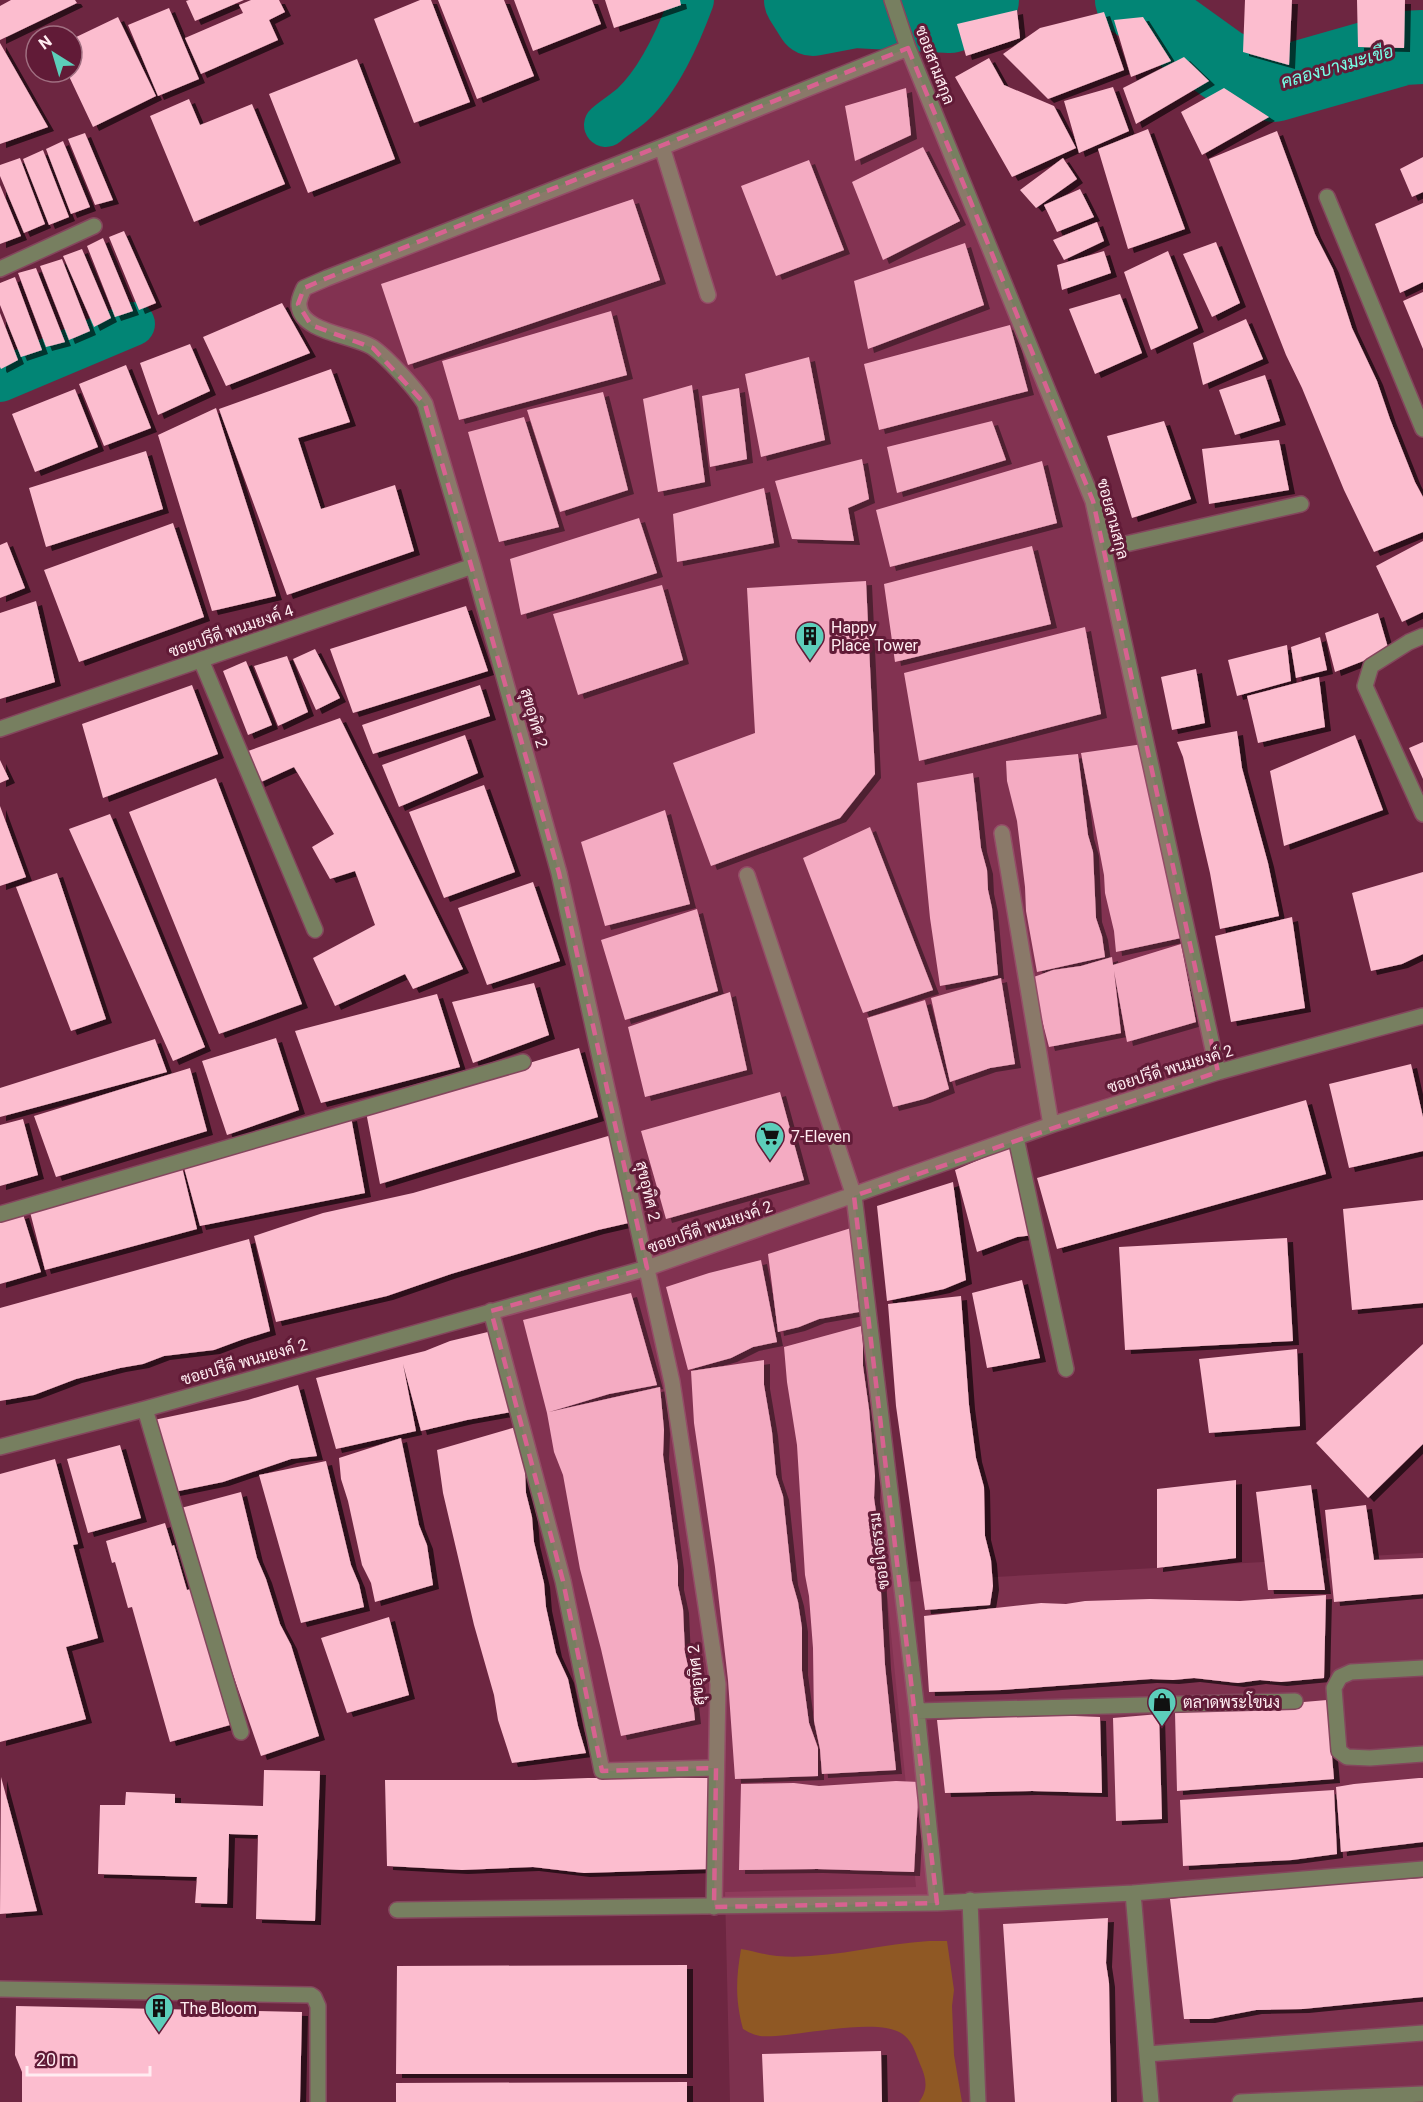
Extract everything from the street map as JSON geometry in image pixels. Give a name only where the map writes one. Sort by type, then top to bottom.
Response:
[{"type":"street","name":"ซอยสามสกุล","points":[[892,0],[908,48],[1093,501],[1218,1072]]},
{"type":"street","points":[[708,295],[662,147],[908,48]]},
{"type":"street","name":"สุขอุทิศ 2","points":[[662,147],[304,288],[298,304],[302,316],[311,325],[373,348],[421,396],[473,566],[560,873],[672,1382],[718,1684],[714,1907]]},
{"type":"street","points":[[1327,197],[1419,408],[1423,429]]},
{"type":"street","points":[[0,269],[94,226]]},
{"type":"street","points":[[1104,549],[1301,504]]},
{"type":"street","name":"ซอยปรีดี พนมยงค์ 4","points":[[0,729],[473,566]]},
{"type":"street","points":[[1423,636],[1371,666],[1365,686],[1423,814]]},
{"type":"street","points":[[201,660],[315,930]]},
{"type":"street","points":[[1002,833],[1052,1125]]},
{"type":"street","name":"ซอยใจธรรม","points":[[747,874],[854,1196],[917,1711],[937,1903]]},
{"type":"street","name":"ซอยปรีดี พนมยงค์ 2","points":[[0,1447],[145,1409],[647,1268],[1052,1125],[1218,1072],[1423,1016]]},
{"type":"street","points":[[0,1214],[523,1062]]},
{"type":"street","points":[[1016,1138],[1066,1369]]},
{"type":"street","points":[[491,1311],[563,1581],[602,1770],[716,1768]]},
{"type":"street","points":[[145,1409],[241,1732]]},
{"type":"street","points":[[1423,1668],[1351,1672],[1340,1677],[1334,1688],[1339,1751],[1347,1757],[1370,1758],[1423,1754]]},
{"type":"street","points":[[917,1711],[1295,1701]]},
{"type":"street","points":[[396,1910],[937,1903],[1133,1893],[1423,1869]]},
{"type":"street","points":[[1133,1893],[1151,2102]]},
{"type":"street","points":[[970,1900],[978,2102]]},
{"type":"street","points":[[0,1989],[311,1995],[315,1997],[318,2007],[318,2102]]},
{"type":"street","points":[[1147,2054],[1423,2033]]},
{"type":"street","points":[[1240,2102],[1423,2094]]},
{"type":"highlighted area","points":[[908,48],[1093,501],[1218,1072],[854,1196],[937,1903],[714,1907],[716,1768],[602,1771],[563,1581],[491,1311],[647,1268],[559,873],[425,404],[373,348],[311,325],[298,304],[304,288],[327,278]]},
{"type":"shaded area","name":"ตลาดพระโขนง","points":[[1423,1553],[1423,2102],[730,2102],[725,1892],[916,1887],[886,1583]]},
{"type":"shaded area","points":[[929,1941],[947,1941],[954,1990],[952,2006],[954,2055],[962,2102],[919,2102],[925,2088],[922,2069],[910,2042],[905,2036],[893,2030],[857,2027],[760,2036],[743,2029],[737,1989],[741,1949],[796,1957]]},
{"type":"building","points":[[11,0],[75,0],[77,3],[33,24],[24,24],[24,28],[0,40],[0,6]]},
{"type":"building","points":[[244,0],[195,21],[186,1]]},
{"type":"building","points":[[251,0],[279,0],[285,12],[269,20],[278,40],[201,74],[185,38],[243,13],[239,5]]},
{"type":"building","points":[[420,0],[431,0],[470,102],[414,123],[374,19]]},
{"type":"building","points":[[438,0],[504,0],[534,76],[477,99]]},
{"type":"building","points":[[514,0],[592,0],[601,24],[533,51]]},
{"type":"building","points":[[605,0],[680,0],[681,5],[614,28]]},
{"type":"building","points":[[1245,0],[1292,0],[1289,65],[1243,52]]},
{"type":"building","points":[[1357,0],[1405,0],[1404,48],[1358,47]]},
{"type":"building","points":[[169,8],[199,79],[158,96],[128,25]]},
{"type":"building","points":[[1017,10],[1020,38],[966,56],[957,24]]},
{"type":"building","points":[[1104,12],[1124,70],[1048,99],[1003,54],[1040,28]]},
{"type":"building","points":[[118,17],[156,96],[93,127],[73,84],[84,84],[84,33]]},
{"type":"building","points":[[1143,17],[1171,61],[1131,77],[1114,20]]},
{"type":"building","points":[[0,43],[48,127],[0,144]]},
{"type":"building","points":[[1184,57],[1209,81],[1136,124],[1123,88]]},
{"type":"building","points":[[989,58],[1004,85],[1054,106],[1076,148],[1012,177],[955,77]]},
{"type":"building","points":[[357,59],[395,159],[308,193],[269,94]]},
{"type":"building","points":[[1113,87],[1129,131],[1079,153],[1064,101]]},
{"type":"building","points":[[906,88],[911,135],[855,161],[845,106]]},
{"type":"building","points":[[1224,88],[1269,117],[1202,155],[1181,112]]},
{"type":"building","points":[[189,99],[200,125],[252,104],[285,184],[194,222],[150,116]]},
{"type":"building","points":[[1148,129],[1185,229],[1128,249],[1098,149]]},
{"type":"building","points":[[1277,131],[1315,234],[1333,269],[1352,328],[1377,381],[1390,419],[1423,497],[1423,532],[1374,552],[1344,490],[1286,355],[1209,159]]},
{"type":"building","points":[[85,133],[113,200],[95,205],[68,139]]},
{"type":"building","points":[[63,141],[90,207],[71,214],[46,149]]},
{"type":"building","points":[[923,147],[960,221],[883,260],[852,182]]},
{"type":"building","points":[[43,150],[69,217],[49,225],[23,159]]},
{"type":"building","points":[[1423,157],[1423,192],[1412,197],[1400,169]]},
{"type":"building","points":[[20,158],[45,224],[24,233],[0,176],[0,165]]},
{"type":"building","points":[[1063,158],[1077,179],[1036,208],[1020,190]]},
{"type":"building","points":[[809,160],[844,250],[776,276],[741,186]]},
{"type":"building","points":[[0,185],[21,236],[0,244]]},
{"type":"building","points":[[1080,189],[1094,217],[1057,232],[1044,205]]},
{"type":"building","points":[[633,199],[660,280],[408,365],[381,284]]},
{"type":"building","points":[[1423,203],[1423,282],[1400,293],[1375,224]]},
{"type":"building","points":[[1097,222],[1104,241],[1064,260],[1053,240]]},
{"type":"building","points":[[124,231],[156,303],[139,310],[109,237]]},
{"type":"building","points":[[103,238],[133,311],[115,317],[87,246]]},
{"type":"building","points":[[1216,242],[1240,303],[1212,317],[1183,254]]},
{"type":"building","points":[[965,243],[984,305],[868,349],[854,281]]},
{"type":"building","points":[[82,249],[111,318],[94,327],[63,256]]},
{"type":"building","points":[[1104,251],[1111,273],[1062,290],[1057,265]]},
{"type":"building","points":[[1168,251],[1198,328],[1151,350],[1124,272]]},
{"type":"building","points":[[62,259],[90,331],[69,340],[40,266]]},
{"type":"building","points":[[36,268],[65,342],[46,347],[18,273]]},
{"type":"building","points":[[15,277],[42,350],[21,357],[0,305],[0,283]]},
{"type":"building","points":[[1423,292],[1423,349],[1403,301]]},
{"type":"building","points":[[1120,294],[1142,353],[1095,374],[1069,309]]},
{"type":"building","points":[[282,303],[310,353],[226,386],[203,337]]},
{"type":"building","points":[[611,311],[627,375],[459,420],[442,361]]},
{"type":"building","points":[[0,313],[18,360],[1,369],[0,367]]},
{"type":"building","points":[[1246,319],[1263,359],[1203,385],[1193,343]]},
{"type":"building","points":[[1010,325],[1028,391],[879,430],[864,364]]},
{"type":"building","points":[[190,344],[210,391],[158,415],[140,363]]},
{"type":"building","points":[[809,357],[825,440],[761,457],[745,374]]},
{"type":"building","points":[[126,365],[151,428],[104,446],[79,384]]},
{"type":"building","points":[[331,369],[350,422],[298,438],[321,509],[395,485],[414,551],[287,595],[219,409]]},
{"type":"building","points":[[1265,375],[1280,421],[1235,435],[1219,390]]},
{"type":"building","points":[[692,385],[705,482],[658,492],[643,399]]},
{"type":"building","points":[[739,388],[747,459],[710,467],[702,396]]},
{"type":"building","points":[[75,389],[98,447],[35,472],[12,414]]},
{"type":"building","points":[[603,392],[628,490],[560,512],[527,410]]},
{"type":"building","points":[[216,408],[276,596],[212,611],[158,435]]},
{"type":"building","points":[[524,417],[559,527],[499,542],[468,432]]},
{"type":"building","points":[[992,421],[1006,460],[897,493],[887,447]]},
{"type":"building","points":[[1164,421],[1191,499],[1132,518],[1107,436]]},
{"type":"building","points":[[1279,440],[1289,490],[1209,504],[1202,449]]},
{"type":"building","points":[[146,451],[163,509],[46,547],[29,488]]},
{"type":"building","points":[[862,459],[869,499],[848,508],[854,541],[792,539],[775,481]]},
{"type":"building","points":[[1042,461],[1057,523],[890,567],[876,510]]},
{"type":"building","points":[[764,488],[774,543],[677,562],[673,514]]},
{"type":"building","points":[[639,518],[657,573],[521,615],[510,559]]},
{"type":"building","points":[[173,523],[204,617],[79,662],[44,570]]},
{"type":"building","points":[[1423,541],[1423,612],[1402,622],[1376,566]]},
{"type":"building","points":[[7,542],[25,588],[0,598],[0,545]]},
{"type":"building","points":[[1032,546],[1051,624],[895,662],[884,584]]},
{"type":"building","name":"Happy Place Tower","points":[[866,581],[875,774],[840,818],[711,866],[673,763],[755,733],[747,588]]},
{"type":"building","points":[[662,585],[683,660],[578,695],[553,614]]},
{"type":"building","points":[[36,601],[55,682],[0,699],[0,613]]},
{"type":"building","points":[[466,606],[488,671],[353,713],[330,649]]},
{"type":"building","points":[[1378,613],[1389,651],[1335,672],[1325,633]]},
{"type":"building","points":[[1085,627],[1101,714],[919,761],[904,673]]},
{"type":"building","points":[[1320,637],[1327,670],[1296,678],[1291,647]]},
{"type":"building","points":[[1287,645],[1291,681],[1237,696],[1228,660]]},
{"type":"building","points":[[315,649],[340,698],[316,710],[293,659]]},
{"type":"building","points":[[287,656],[308,712],[278,726],[254,666]]},
{"type":"building","points":[[246,661],[272,725],[248,735],[223,671]]},
{"type":"building","points":[[1196,669],[1205,723],[1172,730],[1161,677]]},
{"type":"building","points":[[1319,677],[1325,727],[1258,743],[1247,696]]},
{"type":"building","points":[[192,685],[218,754],[103,798],[82,724]]},
{"type":"building","points":[[480,685],[490,716],[373,754],[362,725]]},
{"type":"building","points":[[340,718],[463,969],[413,989],[405,974],[335,1006],[313,958],[375,925],[355,871],[330,879],[312,847],[334,834],[294,767],[259,783],[248,751]]},
{"type":"building","points":[[1237,731],[1242,768],[1268,863],[1279,916],[1220,929],[1210,873],[1183,757],[1177,742]]},
{"type":"building","points":[[465,735],[478,773],[399,807],[382,765]]},
{"type":"building","points":[[1355,735],[1383,810],[1284,846],[1270,771]]},
{"type":"building","points":[[1423,742],[1423,779],[1409,748]]},
{"type":"building","points":[[1143,744],[1181,938],[1116,952],[1081,753]]},
{"type":"building","points":[[1078,754],[1088,835],[1093,852],[1096,918],[1105,957],[1037,972],[1026,911],[1017,821],[1007,781],[1006,761]]},
{"type":"building","points":[[0,760],[9,779],[0,783]]},
{"type":"building","points":[[973,773],[981,848],[987,870],[992,908],[998,975],[940,986],[930,918],[917,783]]},
{"type":"building","points":[[216,778],[302,1004],[219,1034],[129,812]]},
{"type":"building","points":[[484,785],[515,872],[444,898],[409,812]]},
{"type":"building","points":[[0,806],[26,877],[0,886]]},
{"type":"building","points":[[665,810],[690,904],[605,926],[581,842]]},
{"type":"building","points":[[110,814],[205,1047],[173,1061],[69,829]]},
{"type":"building","points":[[870,827],[933,990],[863,1013],[803,858]]},
{"type":"building","points":[[1423,872],[1423,954],[1402,964],[1371,971],[1352,893]]},
{"type":"building","points":[[57,873],[106,1019],[71,1031],[16,887]]},
{"type":"building","points":[[533,882],[560,961],[487,985],[458,908]]},
{"type":"building","points":[[697,909],[718,991],[625,1020],[601,940]]},
{"type":"building","points":[[1292,917],[1305,1008],[1231,1022],[1215,936]]},
{"type":"building","points":[[1181,944],[1196,1022],[1127,1042],[1114,971],[1121,1033],[1049,1047],[1031,978],[1053,970],[1081,966],[1112,957],[1113,965]]},
{"type":"building","points":[[1001,978],[1015,1064],[990,1068],[950,1082],[931,998]]},
{"type":"building","points":[[534,983],[549,1035],[473,1063],[452,1002]]},
{"type":"building","points":[[730,992],[747,1070],[645,1097],[628,1027]]},
{"type":"building","points":[[437,994],[460,1067],[321,1103],[295,1031]]},
{"type":"building","points":[[925,1000],[949,1089],[924,1099],[893,1107],[867,1018]]},
{"type":"building","points":[[276,1038],[299,1110],[227,1135],[202,1061]]},
{"type":"building","points":[[155,1039],[167,1072],[0,1117],[0,1088]]},
{"type":"building","points":[[579,1048],[598,1117],[380,1184],[366,1112]]},
{"type":"building","points":[[1411,1064],[1423,1117],[1423,1151],[1349,1168],[1329,1084]]},
{"type":"building","points":[[190,1068],[207,1131],[56,1177],[34,1116]]},
{"type":"building","points":[[780,1092],[804,1180],[666,1219],[641,1131]]},
{"type":"building","points":[[1306,1100],[1326,1174],[1057,1249],[1037,1178]]},
{"type":"building","points":[[351,1117],[365,1193],[200,1226],[183,1164]]},
{"type":"building","points":[[23,1119],[38,1175],[0,1186],[0,1125]]},
{"type":"building","points":[[615,1134],[633,1222],[598,1230],[451,1274],[387,1296],[276,1322],[254,1236],[323,1213],[413,1193]]},
{"type":"building","points":[[1014,1145],[1034,1235],[1017,1237],[977,1252],[955,1170]]},
{"type":"building","points":[[182,1167],[197,1229],[45,1270],[30,1212]]},
{"type":"building","points":[[953,1182],[966,1280],[944,1289],[887,1301],[877,1206]]},
{"type":"building","points":[[1423,1200],[1423,1303],[1352,1310],[1343,1209]]},
{"type":"building","points":[[23,1214],[41,1272],[0,1284],[0,1221]]},
{"type":"building","points":[[851,1228],[859,1312],[819,1319],[778,1332],[768,1254]]},
{"type":"building","points":[[1287,1238],[1293,1341],[1125,1350],[1119,1247]]},
{"type":"building","points":[[249,1239],[270,1331],[214,1350],[164,1356],[143,1364],[76,1379],[34,1395],[0,1401],[0,1308]]},
{"type":"building","points":[[761,1260],[777,1342],[753,1347],[731,1358],[688,1370],[666,1287]]},
{"type":"building","points":[[1022,1280],[1040,1358],[987,1368],[972,1293]]},
{"type":"building","points":[[631,1293],[657,1385],[609,1394],[549,1412],[660,1387],[664,1430],[663,1455],[678,1566],[678,1586],[683,1609],[685,1653],[695,1720],[621,1736],[580,1569],[563,1475],[554,1452],[547,1413],[523,1320]]},
{"type":"building","points":[[961,1296],[969,1405],[976,1458],[984,1487],[985,1536],[991,1560],[993,1586],[990,1605],[925,1610],[896,1406],[888,1304]]},
{"type":"building","points":[[861,1326],[875,1476],[874,1498],[885,1665],[896,1770],[822,1774],[814,1721],[813,1648],[805,1575],[797,1445],[784,1347]]},
{"type":"building","points":[[492,1331],[512,1412],[421,1431],[403,1364],[416,1431],[336,1449],[316,1378],[425,1351],[450,1341]]},
{"type":"building","points":[[1423,1344],[1423,1444],[1368,1498],[1316,1443]]},
{"type":"building","points":[[1297,1349],[1300,1426],[1209,1433],[1199,1359]]},
{"type":"building","points":[[764,1360],[764,1385],[776,1475],[783,1496],[792,1581],[802,1628],[802,1671],[809,1723],[818,1748],[818,1776],[735,1779],[728,1680],[715,1567],[694,1423],[691,1371]]},
{"type":"building","points":[[298,1385],[317,1456],[291,1459],[223,1482],[174,1492],[154,1420],[248,1400]]},
{"type":"building","points":[[516,1427],[525,1470],[526,1493],[532,1517],[534,1542],[544,1583],[546,1607],[556,1653],[568,1679],[586,1753],[512,1763],[498,1720],[494,1695],[474,1625],[443,1493],[437,1450]]},
{"type":"building","points":[[401,1438],[419,1525],[427,1545],[433,1585],[375,1602],[371,1583],[362,1565],[341,1479],[339,1458]]},
{"type":"building","points":[[120,1445],[141,1518],[88,1533],[67,1459]]},
{"type":"building","points":[[55,1459],[78,1544],[73,1545],[98,1638],[66,1647],[86,1719],[0,1742],[0,1474]]},
{"type":"building","points":[[326,1461],[351,1565],[359,1584],[364,1607],[301,1623],[259,1475]]},
{"type":"building","points":[[1236,1480],[1236,1558],[1157,1568],[1157,1489]]},
{"type":"building","points":[[1311,1485],[1325,1590],[1268,1590],[1256,1492]]},
{"type":"building","points":[[241,1492],[257,1558],[280,1624],[291,1645],[319,1736],[261,1756],[207,1599],[181,1508]]},
{"type":"building","points":[[1366,1505],[1374,1560],[1423,1558],[1423,1594],[1334,1602],[1325,1510]]},
{"type":"building","points":[[165,1523],[187,1590],[191,1589],[230,1725],[170,1742],[132,1607],[128,1608],[115,1562],[112,1563],[106,1541]]},
{"type":"building","points":[[1326,1595],[1324,1678],[1238,1683],[1194,1678],[1151,1679],[1002,1690],[929,1692],[924,1616],[1041,1603],[1066,1604],[1085,1601],[1150,1599],[1240,1601]]},
{"type":"building","points":[[389,1617],[409,1695],[347,1713],[321,1638]]},
{"type":"building","points":[[1327,1700],[1334,1779],[1177,1791],[1175,1713]]},
{"type":"building","points":[[1159,1714],[1162,1819],[1116,1821],[1113,1718]]},
{"type":"building","points":[[1050,1715],[1100,1717],[1102,1793],[1032,1791],[945,1793],[937,1720]]},
{"type":"building","points":[[264,1770],[320,1771],[315,1921],[256,1919],[258,1835],[229,1834],[227,1904],[195,1903],[197,1877],[98,1874],[100,1805],[125,1805],[126,1792],[175,1794],[175,1803],[263,1806]]},
{"type":"building","points":[[1,1777],[37,1911],[0,1914]]},
{"type":"building","points":[[711,1778],[709,1869],[584,1873],[533,1867],[462,1870],[387,1866],[385,1780]]},
{"type":"building","points":[[1423,1778],[1423,1842],[1341,1852],[1336,1787]]},
{"type":"building","points":[[896,1781],[919,1782],[914,1872],[817,1869],[739,1870],[741,1784],[794,1783],[819,1786]]},
{"type":"building","points":[[1334,1790],[1337,1854],[1292,1860],[1183,1866],[1180,1800]]},
{"type":"building","points":[[1423,1878],[1423,1997],[1303,2009],[1256,2010],[1209,2019],[1184,2019],[1170,1899],[1248,1890]]},
{"type":"building","points":[[1108,1918],[1106,1963],[1109,1983],[1111,2102],[1015,2102],[1003,1924]]},
{"type":"building","points":[[687,1965],[687,2074],[396,2074],[397,1966]]},
{"type":"building","name":"The Bloom","points":[[16,2006],[302,2012],[300,2102],[22,2102],[22,2072],[15,2055]]},
{"type":"building","points":[[881,2051],[882,2102],[764,2102],[762,2054]]},
{"type":"building","points":[[687,2082],[687,2102],[396,2102],[396,2083]]},
{"type":"waterway","points":[[606,125],[632,105],[660,70],[675,42],[692,0]]},
{"type":"waterway","name":"คลองบางมะเขือ","points":[[801,0],[813,19],[855,11],[950,16],[982,0]]},
{"type":"waterway","name":"คลองบางมะเขือ","points":[[1132,0],[1224,66],[1274,85],[1404,48],[1423,47]]},
{"type":"waterway","points":[[0,380],[133,324]]},
{"type":"place","name":"Happy Place Tower","points":[[810,662]]},
{"type":"place","name":"7-Eleven","points":[[770,1162]]},
{"type":"place","name":"ตลาดพระโขนง","points":[[1162,1728]]},
{"type":"place","name":"The Bloom","points":[[159,2034]]}]
